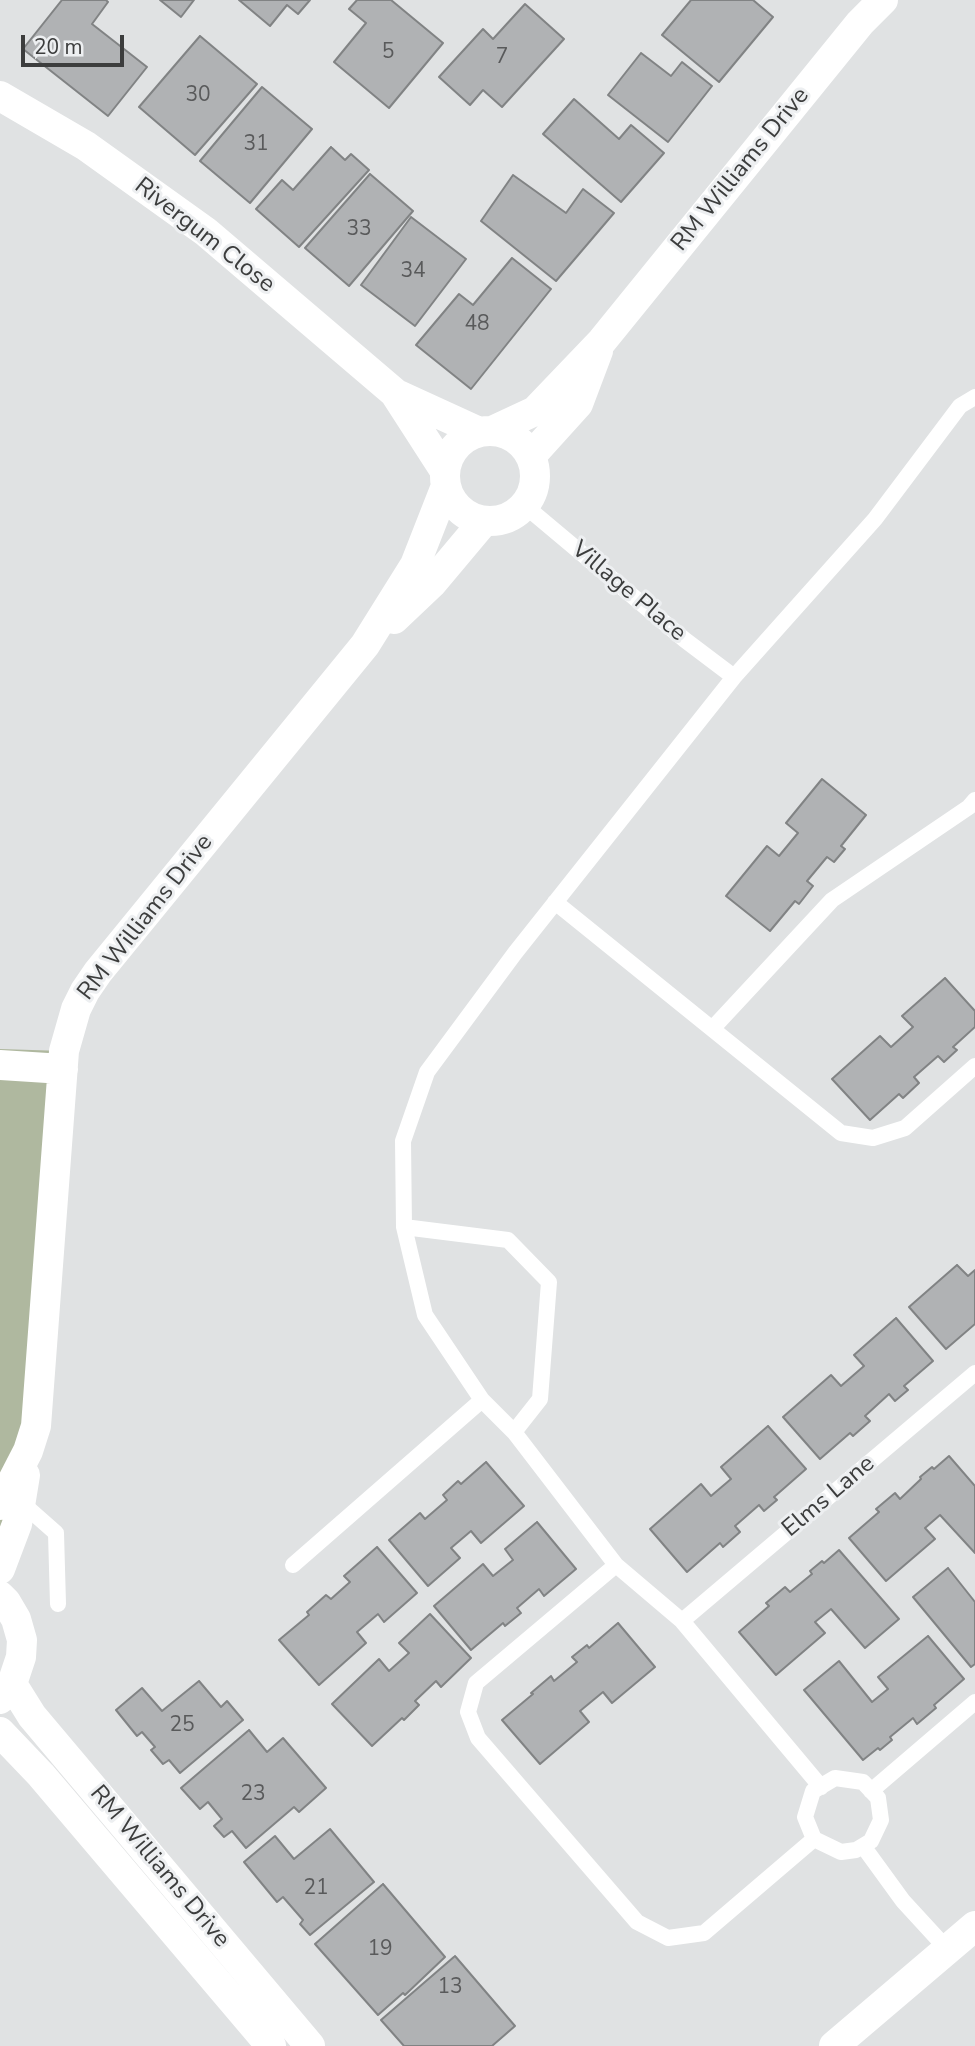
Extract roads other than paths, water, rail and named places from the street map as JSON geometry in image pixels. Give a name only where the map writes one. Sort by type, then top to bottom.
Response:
[{"type":"street","name":"RM Williams Drive","points":[[486,432],[535,411],[601,341],[860,23],[883,0]]},
{"type":"street","name":"Rivergum Close","points":[[0,96],[86,145],[206,232],[396,394],[486,432]]},
{"type":"street","name":"RM Williams Drive","points":[[531,456],[578,404],[601,341]]},
{"type":"street","name":"Rivergum Close","points":[[396,394],[446,478]]},
{"type":"street","points":[[486,432],[506,433],[514,437],[531,456],[536,471],[532,494],[524,505],[517,512],[496,521],[472,518],[461,510],[454,503],[446,478],[451,454],[462,441],[486,432]]},
{"type":"street","name":"RM Williams Drive","points":[[0,1569],[17,1524],[11,1504],[36,1426],[64,1051],[76,1009],[98,972],[365,645],[415,565],[446,478]]},
{"type":"street","name":"RM Williams Drive","points":[[365,645],[432,583],[484,520]]},
{"type":"street","points":[[0,1065],[63,1069]]},
{"type":"street","points":[[0,1596],[16,1619],[22,1640],[21,1657],[6,1692]]},
{"type":"street","name":"RM Williams Drive","points":[[6,1692],[32,1716],[310,2046]]},
{"type":"street","name":"RM Williams Drive","points":[[0,1732],[41,1775],[271,2046]]},
{"type":"street","points":[[834,2046],[975,1926]]},
{"type":"lane","points":[[821,1787],[682,1621],[616,1565],[514,1432],[482,1400],[425,1315],[404,1227],[403,1141],[427,1072],[515,953],[734,677],[875,519],[960,406],[975,397]]},
{"type":"lane","name":"Village Place","points":[[524,505],[685,640],[734,677]]},
{"type":"lane","points":[[712,1029],[832,900],[970,807],[975,800]]},
{"type":"lane","points":[[555,902],[841,1133],[873,1138],[905,1128],[975,1066]]},
{"type":"lane","points":[[404,1227],[508,1240],[549,1282],[540,1399],[514,1432]]},
{"type":"lane","name":"Elms Lane","points":[[682,1621],[975,1373]]},
{"type":"lane","points":[[293,1565],[482,1400]]},
{"type":"lane","points":[[11,1504],[55,1533],[58,1604]]},
{"type":"lane","points":[[616,1565],[476,1683],[468,1712],[478,1738],[637,1922],[668,1938],[704,1933],[814,1839]]},
{"type":"lane","points":[[871,1791],[975,1702]]},
{"type":"lane","points":[[835,1778],[863,1782],[878,1798],[881,1820],[871,1841],[856,1850],[841,1852],[814,1839],[805,1817],[814,1791],[835,1778]]},
{"type":"lane","points":[[863,1846],[903,1901],[948,1950]]}]
